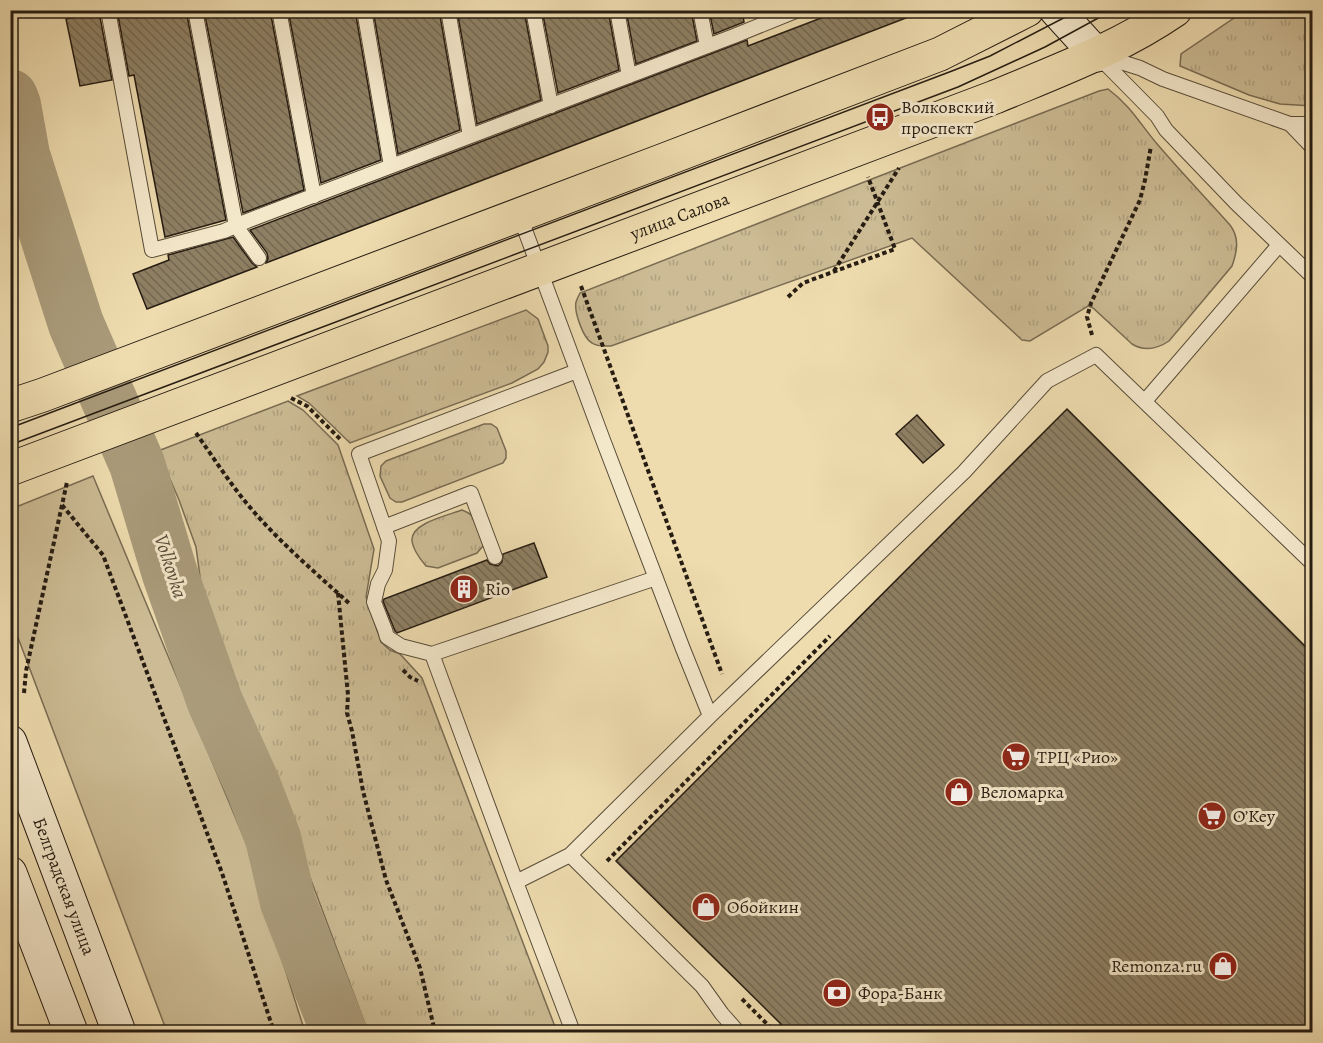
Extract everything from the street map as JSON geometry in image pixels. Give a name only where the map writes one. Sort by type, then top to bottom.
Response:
[{"type":"main road","points":[[10,406],[940,54],[1026,10]]},
{"type":"main road","name":"улица Салова","points":[[10,469],[63,448],[185,416],[540,269],[995,97],[1098,55],[1175,10]]},
{"type":"street","points":[[1056,10],[1098,55]]},
{"type":"street","name":"Белградская улица","points":[[10,742],[118,1032]]},
{"type":"street","points":[[11,873],[71,1032]]},
{"type":"lane","points":[[108,10],[152,249],[224,231],[790,12]]},
{"type":"lane","points":[[195,10],[236,226],[259,258]]},
{"type":"lane","points":[[279,10],[314,196]]},
{"type":"lane","points":[[364,10],[392,166]]},
{"type":"lane","points":[[448,10],[470,136]]},
{"type":"lane","points":[[533,10],[551,106]]},
{"type":"lane","points":[[617,10],[629,76]]},
{"type":"lane","points":[[700,10],[707,46]]},
{"type":"lane","points":[[1098,55],[1236,203],[1312,276]]},
{"type":"lane","points":[[1098,55],[1140,68],[1163,79],[1290,124],[1312,124]]},
{"type":"lane","points":[[1290,124],[1312,147]]},
{"type":"lane","points":[[519,214],[682,649],[711,716]]},
{"type":"lane","points":[[1145,400],[1279,245]]},
{"type":"lane","points":[[516,882],[570,855],[734,693],[964,472],[1047,381],[1096,355],[1312,563]]},
{"type":"lane","points":[[577,371],[359,454],[389,541],[385,570],[378,584],[374,602],[384,630],[387,637],[401,646],[432,654],[656,578]]},
{"type":"lane","points":[[384,526],[471,493],[495,557]]},
{"type":"lane","points":[[432,654],[573,1032]]},
{"type":"lane","points":[[570,855],[702,986],[738,1032]]},
{"type":"path","points":[[1096,355],[1087,317],[1091,303],[1140,200],[1157,116]]},
{"type":"path","points":[[833,272],[904,159]]},
{"type":"path","points":[[788,297],[803,283],[895,249],[867,174]]},
{"type":"path","points":[[580,283],[725,680],[734,693],[754,712]]},
{"type":"path","points":[[283,393],[307,406],[346,446],[359,454]]},
{"type":"path","points":[[185,416],[249,506],[291,552],[352,606],[384,630]]},
{"type":"path","points":[[24,693],[26,671],[67,481]]},
{"type":"path","points":[[62,505],[103,555],[222,873],[274,1032]]},
{"type":"path","points":[[338,593],[348,695],[347,713],[363,791],[386,880],[420,968],[435,1032]]},
{"type":"path","points":[[605,863],[836,629]]},
{"type":"path","points":[[741,998],[775,1032],[782,1025]]},
{"type":"green space","points":[[1246,10],[1312,11],[1312,106],[1280,104],[1249,95],[1180,66],[1181,54]]},
{"type":"green space","points":[[1108,89],[1129,109],[1230,225],[1235,235],[1236,250],[1232,266],[1169,341],[1160,346],[1146,349],[1132,344],[1088,306],[1030,341],[1022,340],[912,238],[611,346],[594,344],[582,330],[576,306],[580,293]]},
{"type":"green space","points":[[526,310],[538,319],[548,352],[538,369],[512,383],[350,443],[309,403],[297,396]]},
{"type":"green space","points":[[288,401],[303,410],[338,445],[374,549],[366,597],[381,642],[390,650],[400,654],[422,678],[557,1032],[368,1032],[278,792],[247,729],[204,606],[196,547],[158,451]]},
{"type":"green space","points":[[484,424],[491,424],[497,428],[506,451],[503,463],[402,502],[396,502],[390,498],[380,476],[381,466],[386,461]]},
{"type":"green space","points":[[93,476],[249,850],[305,1032],[167,1032],[11,619],[11,509]]},
{"type":"green space","points":[[462,510],[476,520],[483,546],[477,553],[438,568],[426,566],[414,548],[413,535],[417,529],[431,521]]},
{"type":"building","points":[[117,10],[186,10],[226,220],[165,237],[134,75],[129,76]]},
{"type":"building","points":[[204,10],[270,10],[304,190],[243,213]]},
{"type":"building","points":[[288,10],[355,10],[381,160],[321,183]]},
{"type":"building","points":[[373,10],[439,10],[460,130],[398,154]]},
{"type":"building","points":[[457,10],[524,10],[541,100],[477,124]]},
{"type":"building","points":[[542,10],[608,10],[619,70],[558,93]]},
{"type":"building","points":[[626,10],[691,10],[697,41],[636,64]]},
{"type":"building","points":[[709,10],[742,10],[744,22],[714,34]]},
{"type":"building","points":[[842,10],[919,10],[919,13],[266,263],[267,253],[250,230],[747,40],[748,46]]},
{"type":"building","points":[[99,12],[112,80],[80,86],[66,19]]},
{"type":"building","points":[[233,237],[257,267],[147,309],[133,274],[169,260],[168,255]]},
{"type":"building","name":"ТРЦ «Рио»","points":[[1067,409],[1312,653],[1312,1032],[789,1032],[616,861]]},
{"type":"building","points":[[917,415],[944,445],[923,463],[896,434]]},
{"type":"building","name":"Rio","points":[[534,543],[547,577],[397,633],[395,631],[384,599],[487,560],[490,564],[498,566],[502,562],[503,554]]},
{"type":"waterway","name":"Volkovka","points":[[10,97],[22,155],[76,324],[137,464],[170,574],[215,702],[253,786],[273,838],[288,902],[339,1032]]},
{"type":"tram line","points":[[10,428],[952,71],[990,56],[1079,10]]},
{"type":"tram line","points":[[10,445],[958,87],[1045,47],[1113,10]]},
{"type":"place","name":"Волковский проспект","points":[[880,117]]},
{"type":"place","name":"Rio","points":[[464,589]]},
{"type":"place","name":"ТРЦ «Рио»","points":[[1016,757]]},
{"type":"place","name":"Веломарка","points":[[959,792]]},
{"type":"place","name":"O’Key","points":[[1212,816]]},
{"type":"place","name":"Обойкин","points":[[706,907]]},
{"type":"place","name":"Remonza.ru","points":[[1223,966]]},
{"type":"place","name":"Фора-Банк","points":[[837,993]]}]
